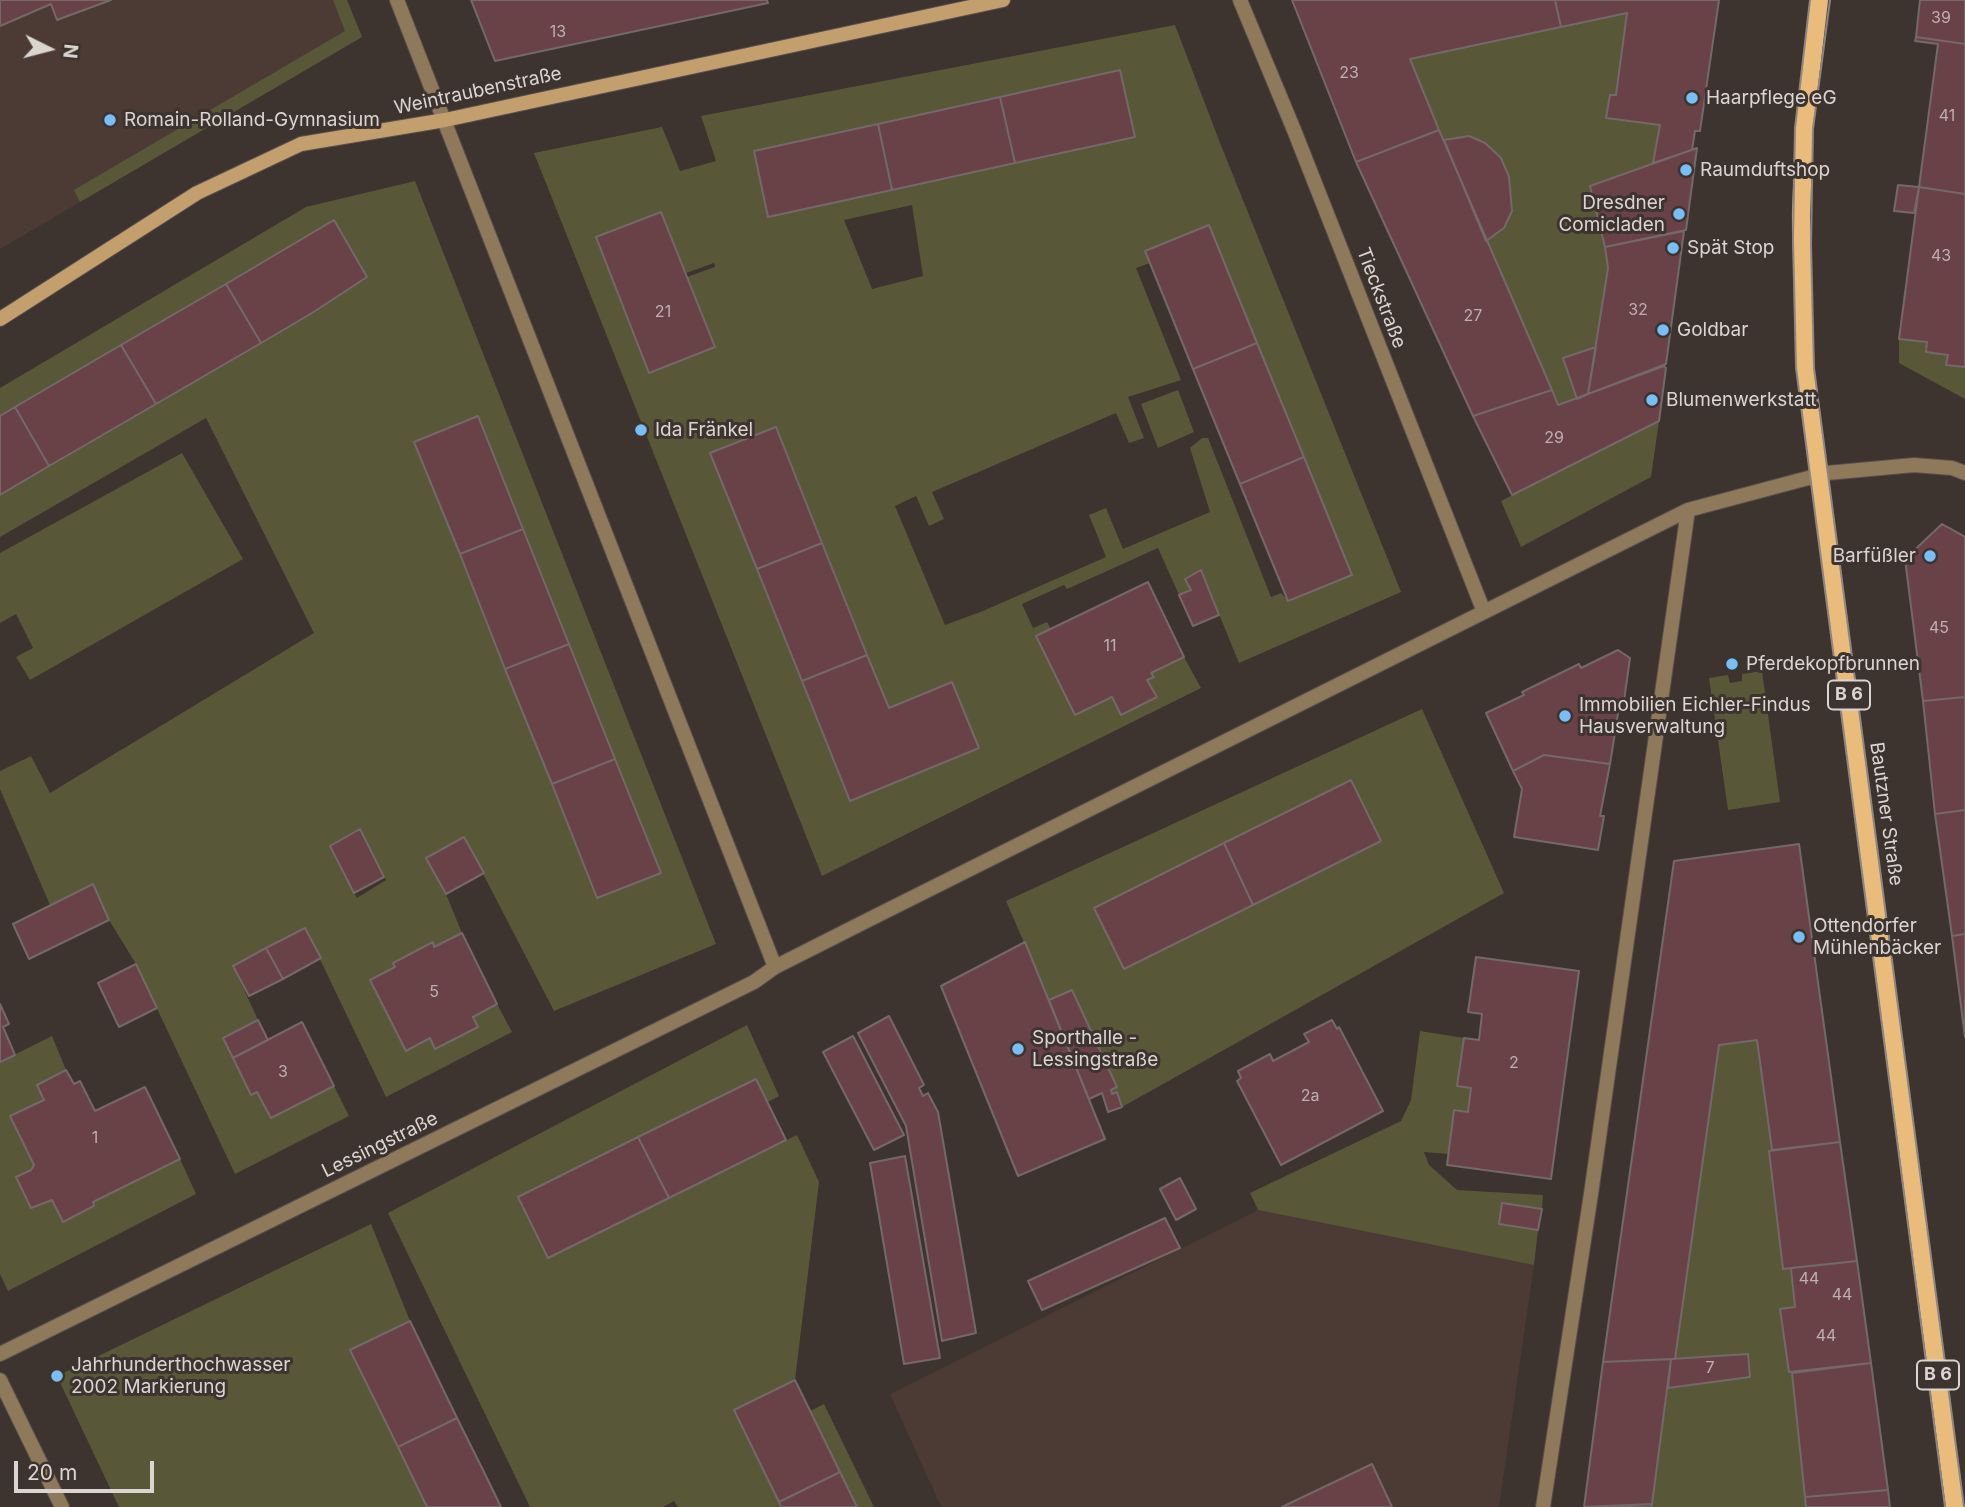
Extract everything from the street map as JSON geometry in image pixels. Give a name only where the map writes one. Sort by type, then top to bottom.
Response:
[{"type":"main road","name":"Bautzner Straße","points":[[1819,0],[1804,128],[1801,217],[1805,368],[1955,1507]]},
{"type":"street","points":[[397,0],[775,967]]},
{"type":"street","name":"Weintraubenstraße","points":[[0,319],[197,193],[301,144],[445,120],[1003,0]]},
{"type":"street","name":"Tieckstraße","points":[[1240,0],[1484,612]]},
{"type":"street","points":[[1543,1507],[1591,1194],[1688,510],[1819,474],[1914,465],[1952,468],[1965,472]]},
{"type":"street","name":"Lessingstraße","points":[[0,1354],[754,982],[775,967],[1688,510]]},
{"type":"street","points":[[0,1380],[62,1507]]},
{"type":"shaded area","name":"Romain-Rolland-Gymnasium","points":[[0,0],[347,0],[362,37],[0,249]]},
{"type":"shaded area","points":[[1258,1210],[1534,1265],[1499,1507],[941,1507],[890,1394]]},
{"type":"green space","points":[[333,0],[347,0],[362,37],[80,202],[74,190],[345,31]]},
{"type":"green space","points":[[1627,13],[1616,95],[1610,95],[1606,118],[1660,125],[1653,163],[1590,186],[1608,268],[1596,347],[1563,358],[1577,399],[1558,405],[1486,241],[1504,228],[1512,211],[1509,177],[1501,158],[1485,143],[1469,136],[1444,140],[1410,59]]},
{"type":"green space","points":[[1175,25],[1401,592],[1239,663],[1201,570],[1185,578],[1191,590],[1179,595],[1158,548],[1067,589],[1064,585],[1022,604],[1033,628],[1047,622],[1051,629],[1036,636],[1075,715],[1112,697],[1121,715],[1156,698],[1147,680],[1154,677],[1151,673],[1184,657],[1201,688],[822,876],[534,153],[662,127],[680,171],[716,161],[701,116]],"holes":[[[1120,70],[1135,137],[768,217],[754,151]],[[912,205],[923,276],[872,289],[844,220]],[[661,212],[686,273],[714,263],[715,267],[687,277],[596,238]],[[1208,225],[1352,575],[1289,601],[1281,593],[1271,597],[1208,438],[1202,438],[1190,448],[1210,512],[1123,549],[1106,508],[1089,515],[1106,557],[945,625],[895,506],[916,496],[929,526],[944,519],[932,492],[1116,413],[1129,443],[1144,438],[1128,397],[1181,380],[1136,268],[1150,263],[1146,251]],[[776,427],[889,708],[952,683],[979,748],[850,801],[710,453]]]},
{"type":"green space","points":[[415,181],[716,944],[554,1011],[464,837],[427,858],[462,933],[434,947],[432,943],[394,962],[395,967],[370,980],[406,1051],[497,1004],[512,1032],[386,1097],[305,928],[233,966],[258,1020],[223,1038],[251,1095],[257,1092],[271,1118],[334,1086],[349,1116],[235,1174],[136,964],[109,920],[93,884],[50,905],[0,789],[0,771],[31,756],[50,793],[314,633],[206,418],[0,537],[0,494],[367,277],[334,221],[0,416],[0,388],[306,207]],"holes":[[[359,830],[386,880],[357,898],[330,846]]]},
{"type":"green space","points":[[1899,339],[1927,342],[1926,352],[1948,355],[1965,367],[1965,399],[1899,363]]},
{"type":"green space","points":[[1178,390],[1194,432],[1158,448],[1141,404]]},
{"type":"green space","points":[[1659,421],[1651,477],[1521,547],[1501,501]]},
{"type":"green space","points":[[182,453],[243,559],[30,680],[16,657],[33,648],[16,614],[0,623],[0,553]]},
{"type":"green space","points":[[1762,671],[1780,802],[1728,810],[1709,678],[1728,675],[1730,683],[1742,681],[1742,674]]},
{"type":"green space","points":[[1422,709],[1504,893],[1122,1107],[1117,1092],[1112,1094],[1111,1090],[1117,1087],[1073,991],[1049,1000],[1006,901]],"holes":[[[1351,780],[1381,841],[1124,969],[1094,908]]]},
{"type":"green space","points":[[747,1025],[779,1096],[768,1102],[756,1080],[518,1197],[548,1258],[797,1135],[819,1182],[795,1380],[734,1410],[781,1507],[678,1507],[674,1501],[663,1507],[530,1507],[388,1213]]},
{"type":"green space","points":[[1420,1031],[1464,1038],[1471,1088],[1468,1112],[1454,1110],[1449,1154],[1424,1152],[1429,1165],[1457,1190],[1543,1195],[1542,1209],[1502,1203],[1499,1224],[1538,1230],[1534,1265],[1258,1210],[1250,1193],[1401,1121],[1411,1100]]},
{"type":"green space","points":[[52,1036],[66,1070],[37,1085],[44,1100],[11,1117],[34,1165],[31,1170],[16,1177],[31,1207],[52,1200],[63,1222],[94,1207],[93,1202],[180,1159],[196,1194],[8,1291],[0,1274],[0,1062]]},
{"type":"green space","points":[[1757,1040],[1772,1150],[1769,1151],[1783,1269],[1791,1268],[1795,1307],[1780,1310],[1789,1372],[1792,1373],[1806,1507],[1651,1507],[1668,1388],[1750,1377],[1748,1354],[1675,1359],[1719,1045]]},
{"type":"green space","points":[[371,1224],[410,1321],[351,1350],[427,1507],[119,1507],[57,1376]]},
{"type":"green space","points":[[824,1404],[874,1507],[857,1507],[810,1411]]},
{"type":"building","points":[[0,0],[111,0],[57,20],[51,4],[0,26]]},
{"type":"building","points":[[471,0],[767,0],[768,3],[495,61]]},
{"type":"building","points":[[1292,0],[1555,0],[1561,27],[1410,59],[1439,130],[1356,162]]},
{"type":"building","points":[[1555,0],[1719,0],[1700,131],[1695,131],[1692,150],[1653,163],[1660,125],[1606,118],[1610,95],[1616,95],[1627,13],[1561,27]]},
{"type":"building","points":[[1920,0],[1965,0],[1965,44],[1916,37]]},
{"type":"building","points":[[1916,37],[1965,44],[1965,194],[1919,187],[1938,44],[1915,41]]},
{"type":"building","points":[[1120,70],[1135,137],[1015,163],[1000,97]]},
{"type":"building","points":[[1000,97],[1015,163],[892,190],[878,124]]},
{"type":"building","points":[[878,124],[892,190],[768,217],[754,151]]},
{"type":"building","points":[[1439,130],[1552,390],[1473,416],[1356,162]]},
{"type":"building","points":[[1469,136],[1485,143],[1501,158],[1509,177],[1512,211],[1504,228],[1486,241],[1444,140]]},
{"type":"building","points":[[1697,148],[1686,230],[1605,247],[1590,186]]},
{"type":"building","points":[[1898,185],[1919,187],[1914,213],[1894,211]]},
{"type":"building","points":[[1919,187],[1965,194],[1965,367],[1946,365],[1948,355],[1926,352],[1927,342],[1899,339]]},
{"type":"building","points":[[661,212],[715,347],[649,373],[596,237]]},
{"type":"building","points":[[334,220],[367,277],[261,343],[226,284]]},
{"type":"building","points":[[1209,225],[1257,343],[1193,369],[1145,251]]},
{"type":"building","points":[[1684,231],[1666,364],[1588,394],[1608,268],[1605,247]]},
{"type":"building","points":[[226,284],[261,343],[156,404],[121,345]]},
{"type":"building","points":[[1257,343],[1304,457],[1240,484],[1193,369]]},
{"type":"building","points":[[121,345],[156,404],[49,466],[15,407]]},
{"type":"building","points":[[1596,347],[1588,394],[1577,399],[1563,358]]},
{"type":"building","points":[[1664,366],[1666,368],[1659,421],[1512,495],[1473,416],[1552,390],[1558,405]]},
{"type":"building","points":[[15,407],[49,466],[0,495],[0,416]]},
{"type":"building","points":[[478,416],[523,529],[460,554],[414,442]]},
{"type":"building","points":[[776,427],[822,543],[757,569],[710,453]]},
{"type":"building","points":[[1304,457],[1352,575],[1288,601],[1240,484]]},
{"type":"building","points":[[1942,524],[1965,537],[1965,697],[1923,701],[1905,559]]},
{"type":"building","points":[[523,529],[569,644],[505,669],[460,554]]},
{"type":"building","points":[[822,543],[867,655],[802,681],[757,569]]},
{"type":"building","points":[[1201,570],[1219,615],[1193,626],[1179,595],[1191,590],[1185,579]]},
{"type":"building","points":[[1148,582],[1184,657],[1151,673],[1154,677],[1147,680],[1157,697],[1121,715],[1112,697],[1075,715],[1036,636]]},
{"type":"building","points":[[569,644],[615,759],[552,784],[505,669]]},
{"type":"building","points":[[1618,650],[1630,658],[1610,764],[1544,755],[1513,771],[1486,713],[1579,664],[1581,668]]},
{"type":"building","points":[[867,655],[889,708],[952,682],[979,748],[850,801],[802,681]]},
{"type":"building","points":[[1965,697],[1965,810],[1935,814],[1923,701]]},
{"type":"building","points":[[1544,755],[1610,764],[1600,816],[1604,816],[1598,850],[1514,837],[1522,789],[1513,771]]},
{"type":"building","points":[[615,759],[661,873],[597,898],[552,784]]},
{"type":"building","points":[[1351,780],[1381,841],[1253,905],[1224,843]]},
{"type":"building","points":[[1965,810],[1965,934],[1952,936],[1935,814]]},
{"type":"building","points":[[360,829],[384,877],[354,893],[330,846]]},
{"type":"building","points":[[464,837],[484,873],[446,894],[426,858]]},
{"type":"building","points":[[1224,843],[1253,905],[1124,969],[1094,908]]},
{"type":"building","points":[[1799,844],[1840,1142],[1772,1150],[1757,1040],[1719,1045],[1675,1359],[1603,1362],[1674,861]]},
{"type":"building","points":[[93,884],[109,920],[29,959],[13,924]]},
{"type":"building","points":[[305,928],[321,958],[283,979],[266,948]]},
{"type":"building","points":[[462,933],[497,1004],[473,1017],[478,1027],[435,1049],[430,1038],[406,1051],[370,980],[395,967],[393,963],[433,942],[434,947]]},
{"type":"building","points":[[1965,934],[1965,1037],[1952,936]]},
{"type":"building","name":"Sporthalle - Lessingstraße","points":[[1025,942],[1105,1139],[1018,1176],[941,986]]},
{"type":"building","points":[[266,948],[283,979],[249,996],[233,966]]},
{"type":"building","points":[[1476,957],[1579,971],[1551,1179],[1447,1165],[1454,1110],[1468,1112],[1471,1088],[1457,1086],[1464,1038],[1479,1040],[1482,1014],[1468,1012]]},
{"type":"building","points":[[136,964],[157,1008],[119,1027],[98,983]]},
{"type":"building","points":[[1072,990],[1117,1087],[1111,1090],[1112,1094],[1117,1092],[1122,1107],[1108,1112],[1102,1093],[1089,1099],[1049,1000]]},
{"type":"building","points":[[0,1004],[9,1024],[3,1027],[15,1055],[0,1062]]},
{"type":"building","points":[[889,1016],[924,1085],[919,1088],[923,1096],[928,1093],[938,1112],[976,1333],[942,1341],[906,1126],[858,1033]]},
{"type":"building","points":[[258,1020],[268,1040],[233,1058],[223,1038]]},
{"type":"building","points":[[1332,1020],[1337,1029],[1339,1027],[1383,1111],[1281,1165],[1237,1081],[1241,1078],[1238,1071],[1270,1054],[1273,1061],[1309,1042],[1304,1034]]},
{"type":"building","points":[[302,1022],[334,1086],[271,1118],[257,1092],[251,1095],[233,1058]]},
{"type":"building","points":[[853,1036],[904,1135],[874,1150],[823,1052]]},
{"type":"building","points":[[66,1070],[74,1084],[80,1081],[95,1111],[145,1087],[180,1159],[93,1202],[94,1206],[63,1222],[52,1200],[31,1208],[16,1177],[31,1170],[34,1165],[10,1116],[44,1100],[37,1085]]},
{"type":"building","points":[[756,1079],[786,1140],[669,1198],[638,1137]]},
{"type":"building","points":[[638,1137],[669,1198],[548,1258],[518,1197]]},
{"type":"building","points":[[1840,1142],[1857,1261],[1783,1269],[1769,1151]]},
{"type":"building","points":[[905,1156],[940,1358],[904,1364],[870,1163]]},
{"type":"building","points":[[1180,1178],[1196,1209],[1176,1220],[1160,1189]]},
{"type":"building","points":[[1502,1203],[1542,1209],[1538,1230],[1499,1224]]},
{"type":"building","points":[[1165,1218],[1180,1248],[1042,1310],[1028,1281]]},
{"type":"building","points":[[1857,1261],[1871,1363],[1789,1372],[1780,1309],[1795,1307],[1791,1268]]},
{"type":"building","points":[[410,1321],[457,1418],[398,1447],[350,1350]]},
{"type":"building","points":[[1748,1354],[1750,1377],[1668,1388],[1671,1359]]},
{"type":"building","points":[[1671,1359],[1652,1504],[1584,1507],[1603,1362]]},
{"type":"building","points":[[1871,1363],[1888,1490],[1805,1497],[1792,1373]]},
{"type":"building","points":[[795,1380],[840,1472],[779,1502],[734,1410]]},
{"type":"building","points":[[457,1418],[501,1507],[427,1507],[398,1447]]},
{"type":"building","points":[[1372,1464],[1392,1507],[1282,1507]]},
{"type":"building","points":[[840,1472],[857,1507],[781,1507],[779,1502]]},
{"type":"building","points":[[1888,1490],[1890,1507],[1806,1507],[1805,1497]]},
{"type":"building","points":[[1652,1504],[1651,1507],[1594,1507]]},
{"type":"tram line","points":[[1810,0],[1795,128],[1793,240],[1796,368],[1945,1507]]},
{"type":"tram line","points":[[1830,0],[1813,129],[1811,244],[1814,368],[1964,1507]]},
{"type":"place","name":"Haarpflege eG","points":[[1692,98]]},
{"type":"place","name":"Romain-Rolland-Gymnasium","points":[[110,120]]},
{"type":"place","name":"Raumduftshop","points":[[1686,170]]},
{"type":"place","name":"Dresdner Comicladen","points":[[1679,214]]},
{"type":"place","name":"Spät Stop","points":[[1673,248]]},
{"type":"place","name":"Goldbar","points":[[1663,330]]},
{"type":"place","name":"Blumenwerkstatt","points":[[1652,400]]},
{"type":"place","name":"Ida Fränkel","points":[[641,430]]},
{"type":"place","name":"Barfüßler","points":[[1930,556]]},
{"type":"place","name":"Pferdekopfbrunnen","points":[[1732,664]]},
{"type":"place","name":"Immobilien Eichler-Findus Hausverwaltung","points":[[1565,716]]},
{"type":"place","name":"Ottendorfer Mühlenbäcker","points":[[1799,937]]},
{"type":"place","name":"Sporthalle - Lessingstraße","points":[[1018,1049]]},
{"type":"place","name":"Jahrhunderthochwasser 2002 Markierung","points":[[57,1376]]}]
